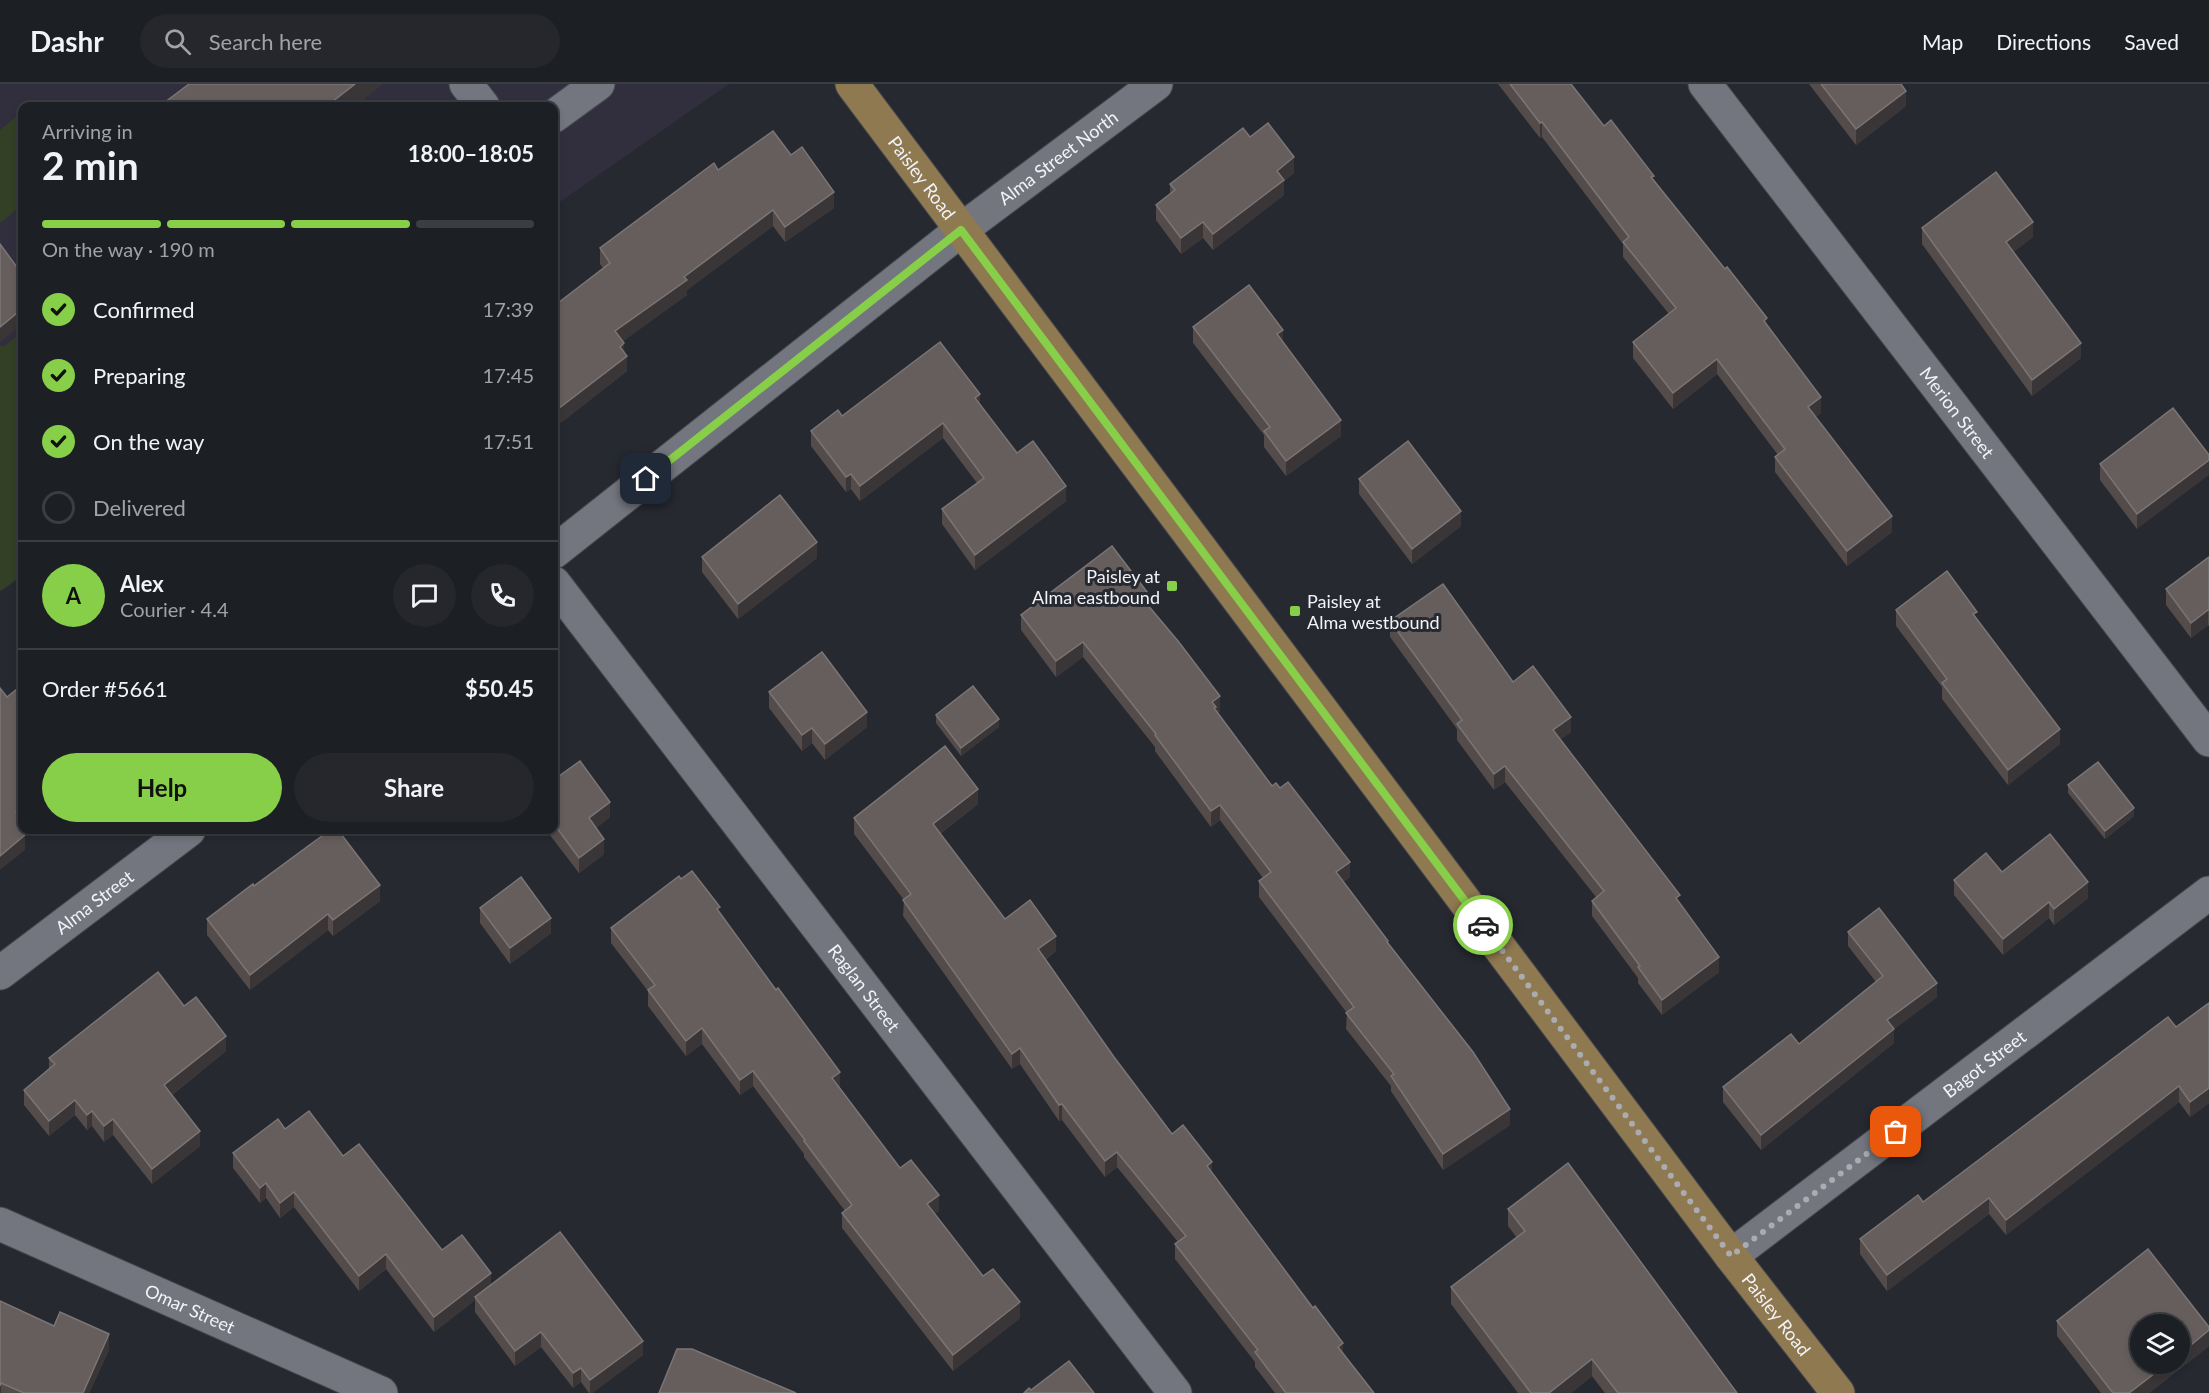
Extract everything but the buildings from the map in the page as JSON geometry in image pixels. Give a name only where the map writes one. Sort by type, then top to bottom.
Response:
[{"type":"main road","name":"Paisley Road","points":[[852,84],[1731,1256],[1838,1393]]},
{"type":"street","points":[[466,84],[480,102]]},
{"type":"street","points":[[558,113],[598,84]]},
{"type":"street","name":"Alma Street North","points":[[961,230],[1156,84]]},
{"type":"street","name":"Merion Street","points":[[1705,84],[2209,740]]},
{"type":"street","points":[[558,549],[961,230]]},
{"type":"street","name":"Raglan Street","points":[[558,588],[1175,1393]]},
{"type":"street","name":"Alma Street","points":[[0,973],[184,834]]},
{"type":"street","name":"Bagot Street","points":[[1731,1256],[2209,893]]},
{"type":"street","name":"Omar Street","points":[[0,1224],[381,1393]]},
{"type":"shaded area","points":[[0,84],[729,84],[558,203],[558,102],[18,102],[18,580],[0,592]]},
{"type":"green space","points":[[18,115],[18,208],[0,223],[0,130]]},
{"type":"green space","points":[[18,336],[18,578],[0,591],[0,345],[3,347]]},
{"type":"way so far","points":[[1483,925],[1731,1256],[1896,1132]]},
{"type":"place","name":"Paisley at Alma eastbound","points":[[1172,586]]},
{"type":"place","name":"Paisley at Alma westbound","points":[[1295,611]]},
{"type":"route","points":[[646,479],[961,230],[1483,925]]}]
